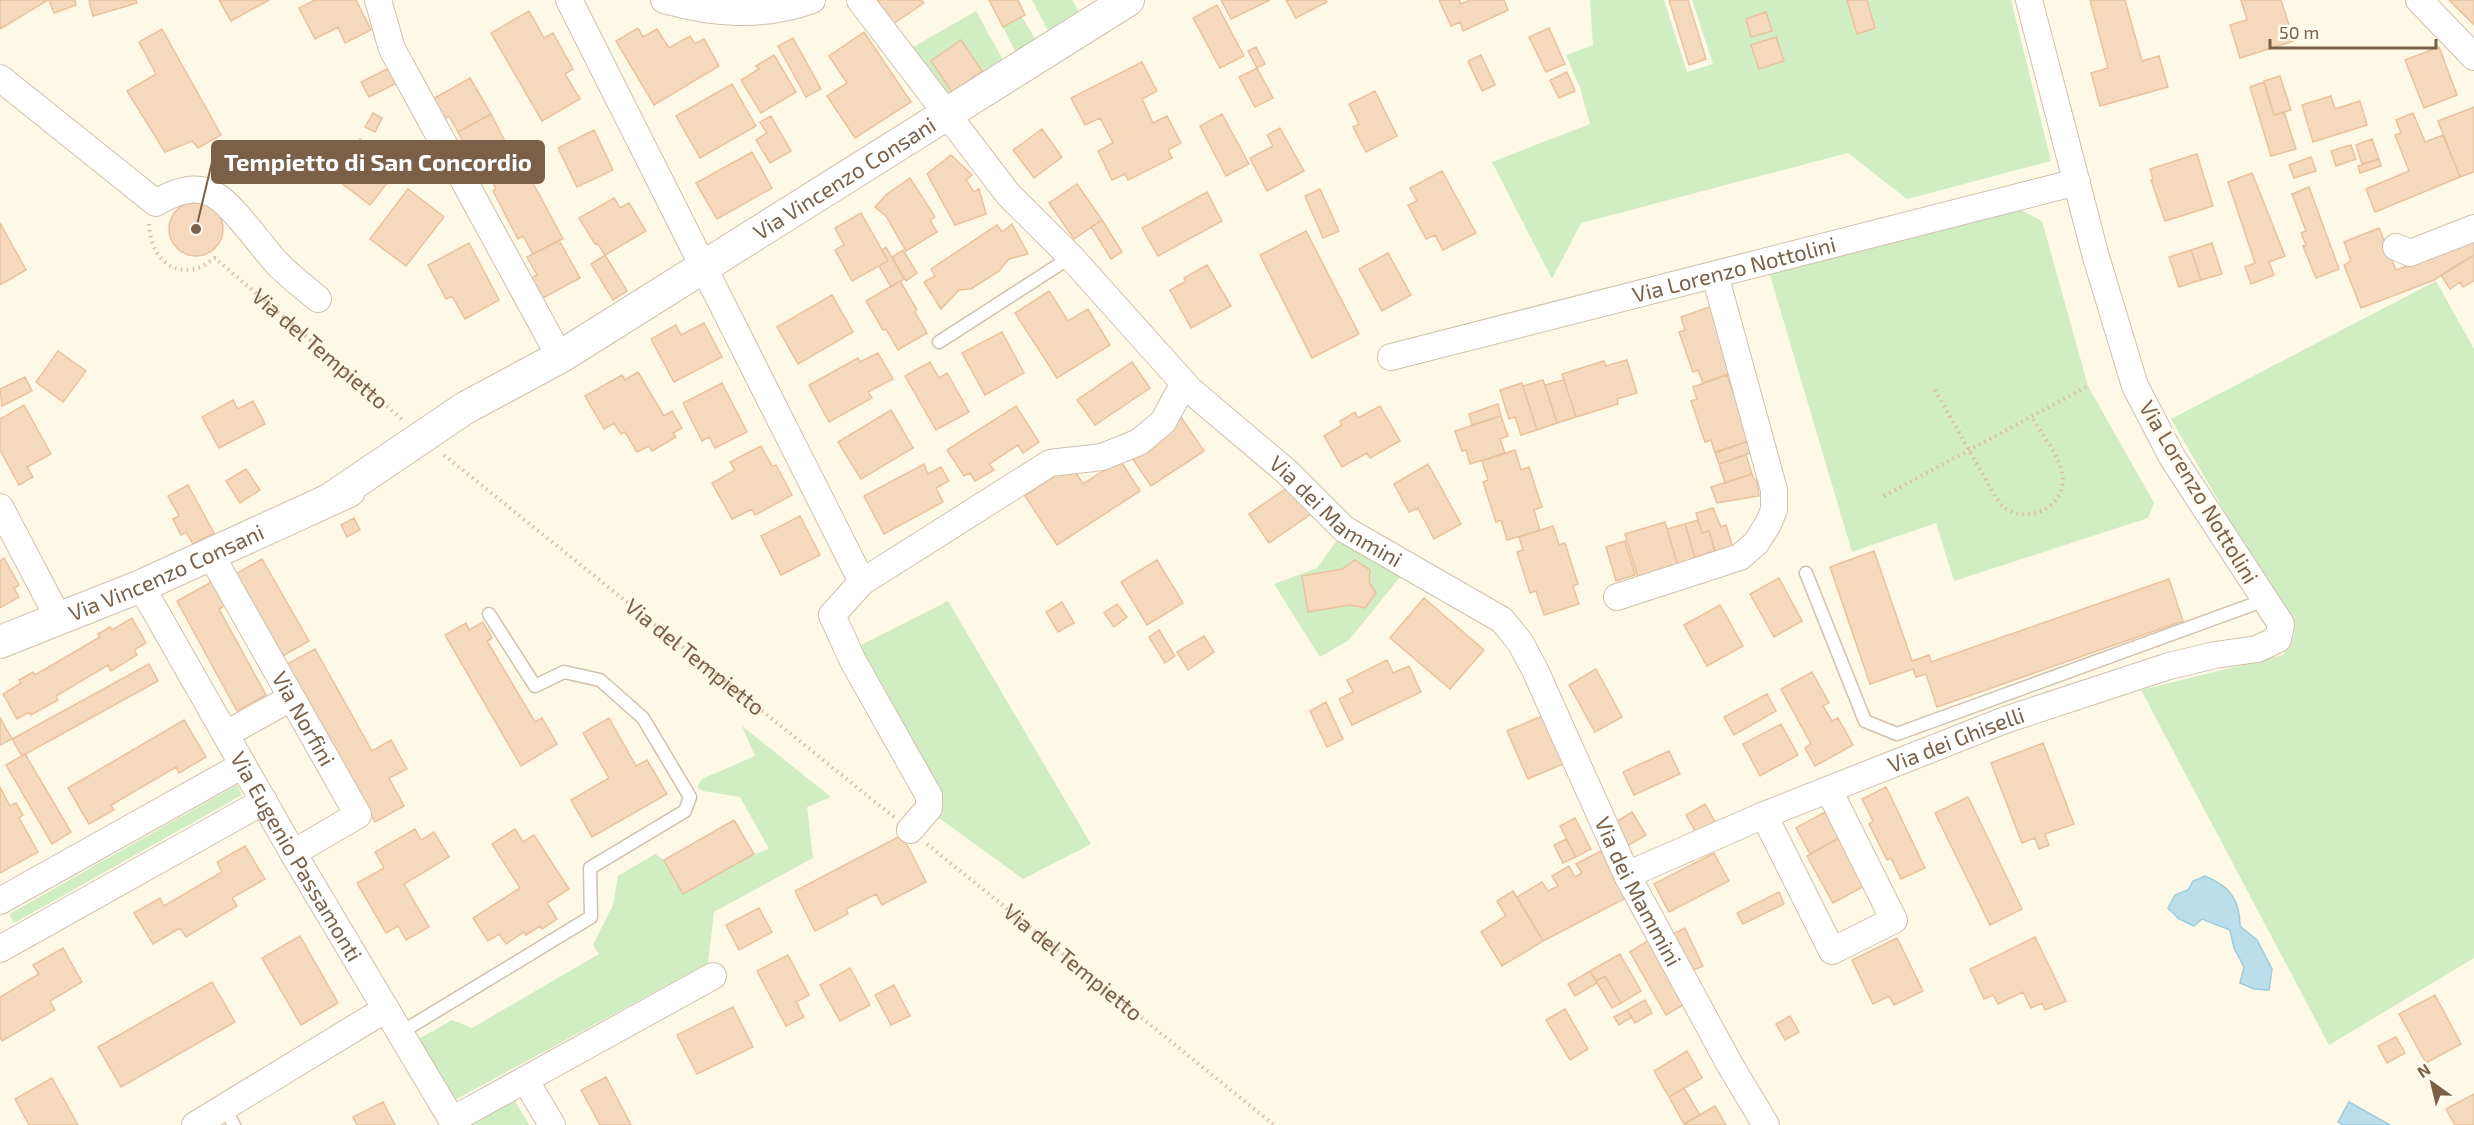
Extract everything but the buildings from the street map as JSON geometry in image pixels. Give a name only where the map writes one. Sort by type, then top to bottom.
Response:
[{"type":"street","points":[[378,0],[392,49],[560,357]]},
{"type":"street","points":[[568,0],[861,582]]},
{"type":"street","points":[[664,0],[716,12],[741,13],[772,11],[805,1]]},
{"type":"street","name":"Via dei Mammini","points":[[860,0],[1008,194],[1071,257],[1184,383],[1287,472],[1344,529],[1502,620],[1520,642],[1535,670],[1627,875],[1730,1065],[1766,1125]]},
{"type":"street","name":"Via Vincenzo Consani","points":[[0,642],[141,586],[329,500],[428,442],[477,419],[560,357],[1128,0]]},
{"type":"street","name":"Via Lorenzo Nottolini","points":[[2029,0],[2076,182],[2135,386],[2172,457],[2281,624]]},
{"type":"street","points":[[2419,0],[2474,57]]},
{"type":"street","points":[[0,78],[156,203]]},
{"type":"street","name":"Via Lorenzo Nottolini","points":[[1391,357],[2076,182]]},
{"type":"street","name":"Via del Tempietto","points":[[156,203],[173,193],[195,190],[213,194],[246,226],[271,257],[318,300]]},
{"type":"street","points":[[2396,248],[2410,253],[2474,228]]},
{"type":"street","points":[[1617,597],[1740,557],[1756,543],[1774,510],[1774,490],[1715,275]]},
{"type":"street","points":[[910,830],[929,808],[929,796],[854,661],[832,615],[861,582],[1050,464],[1102,457],[1139,442],[1164,422],[1184,383]]},
{"type":"street","points":[[0,507],[59,619]]},
{"type":"street","name":"Via Norfini","points":[[211,555],[358,815],[293,853]]},
{"type":"street","name":"Via Eugenio Passamonti","points":[[141,586],[293,853],[454,1123]]},
{"type":"street","name":"Via dei Ghiselli","points":[[1627,875],[1764,815],[2005,720],[2147,673],[2215,655],[2257,649],[2278,639],[2281,624]]},
{"type":"street","points":[[226,735],[291,698]]},
{"type":"street","points":[[0,900],[243,765]]},
{"type":"street","points":[[1764,815],[1832,951],[1894,920],[1829,790]]},
{"type":"street","points":[[3,940],[264,801]]},
{"type":"street","points":[[454,1123],[713,976]]},
{"type":"street","points":[[195,1125],[229,1116],[386,1009]]},
{"type":"street","points":[[526,1081],[552,1125]]},
{"type":"lane","points":[[939,342],[1071,257]]},
{"type":"lane","points":[[1806,573],[1865,721],[1897,734],[2265,600]]},
{"type":"lane","points":[[400,1033],[591,917],[590,868],[685,811],[690,797],[643,718],[600,680],[564,672],[534,686],[489,614]]},
{"type":"path","name":"Via del Tempietto","points":[[156,203],[149,217],[150,236],[157,254],[169,267],[198,268],[215,258],[428,442],[1274,1125]]},
{"type":"path","points":[[1884,496],[2088,386]]},
{"type":"path","points":[[1935,390],[1968,451],[2004,508],[2019,514],[2034,514],[2047,508],[2058,498],[2063,483],[2062,470],[2032,417]]},
{"type":"green space","points":[[1032,0],[1072,0],[1080,14],[1049,33]]},
{"type":"green space","points":[[1590,0],[1664,0],[1687,72],[1713,64],[1692,0],[2011,0],[2051,161],[1907,199],[1848,153],[1581,223],[1552,279],[1492,162],[1590,124],[1580,88],[1566,55],[1593,45]]},
{"type":"green space","points":[[976,11],[1004,62],[985,76],[961,40],[931,61],[952,92],[944,100],[908,50]]},
{"type":"green space","points":[[1022,17],[1037,42],[1017,55],[1003,27]]},
{"type":"green space","points":[[2015,207],[2042,221],[2088,386],[2154,503],[2148,518],[1954,581],[1936,523],[1852,552],[1769,272]]},
{"type":"green space","points":[[2436,281],[2474,349],[2474,958],[2329,1045],[2141,690],[2283,655],[2295,633],[2171,419]]},
{"type":"green space","points":[[1342,533],[1405,571],[1349,640],[1320,657],[1274,584],[1317,568]]},
{"type":"green space","points":[[948,601],[1091,844],[1023,879],[932,813],[855,648]]},
{"type":"green space","points":[[742,726],[831,797],[807,807],[813,858],[714,912],[708,963],[451,1102],[415,1041],[452,1020],[472,1028],[599,954],[593,945],[613,905],[618,876],[655,854],[664,860],[684,894],[754,854],[769,849],[740,797],[703,791],[697,787],[702,779],[755,756]]},
{"type":"green space","points":[[237,785],[242,795],[14,923],[9,914]]},
{"type":"green space","points":[[514,1099],[529,1125],[469,1125]]},
{"type":"water","points":[[2205,876],[2221,884],[2232,895],[2238,908],[2240,926],[2257,940],[2272,969],[2269,990],[2254,989],[2240,983],[2244,967],[2234,948],[2230,930],[2202,919],[2194,926],[2179,919],[2168,908],[2175,895],[2188,890],[2193,881]]},
{"type":"water","points":[[2349,1102],[2390,1125],[2343,1125],[2338,1122]]},
{"type":"place","name":"Tempietto di San Concordio","points":[[196,229]]}]
